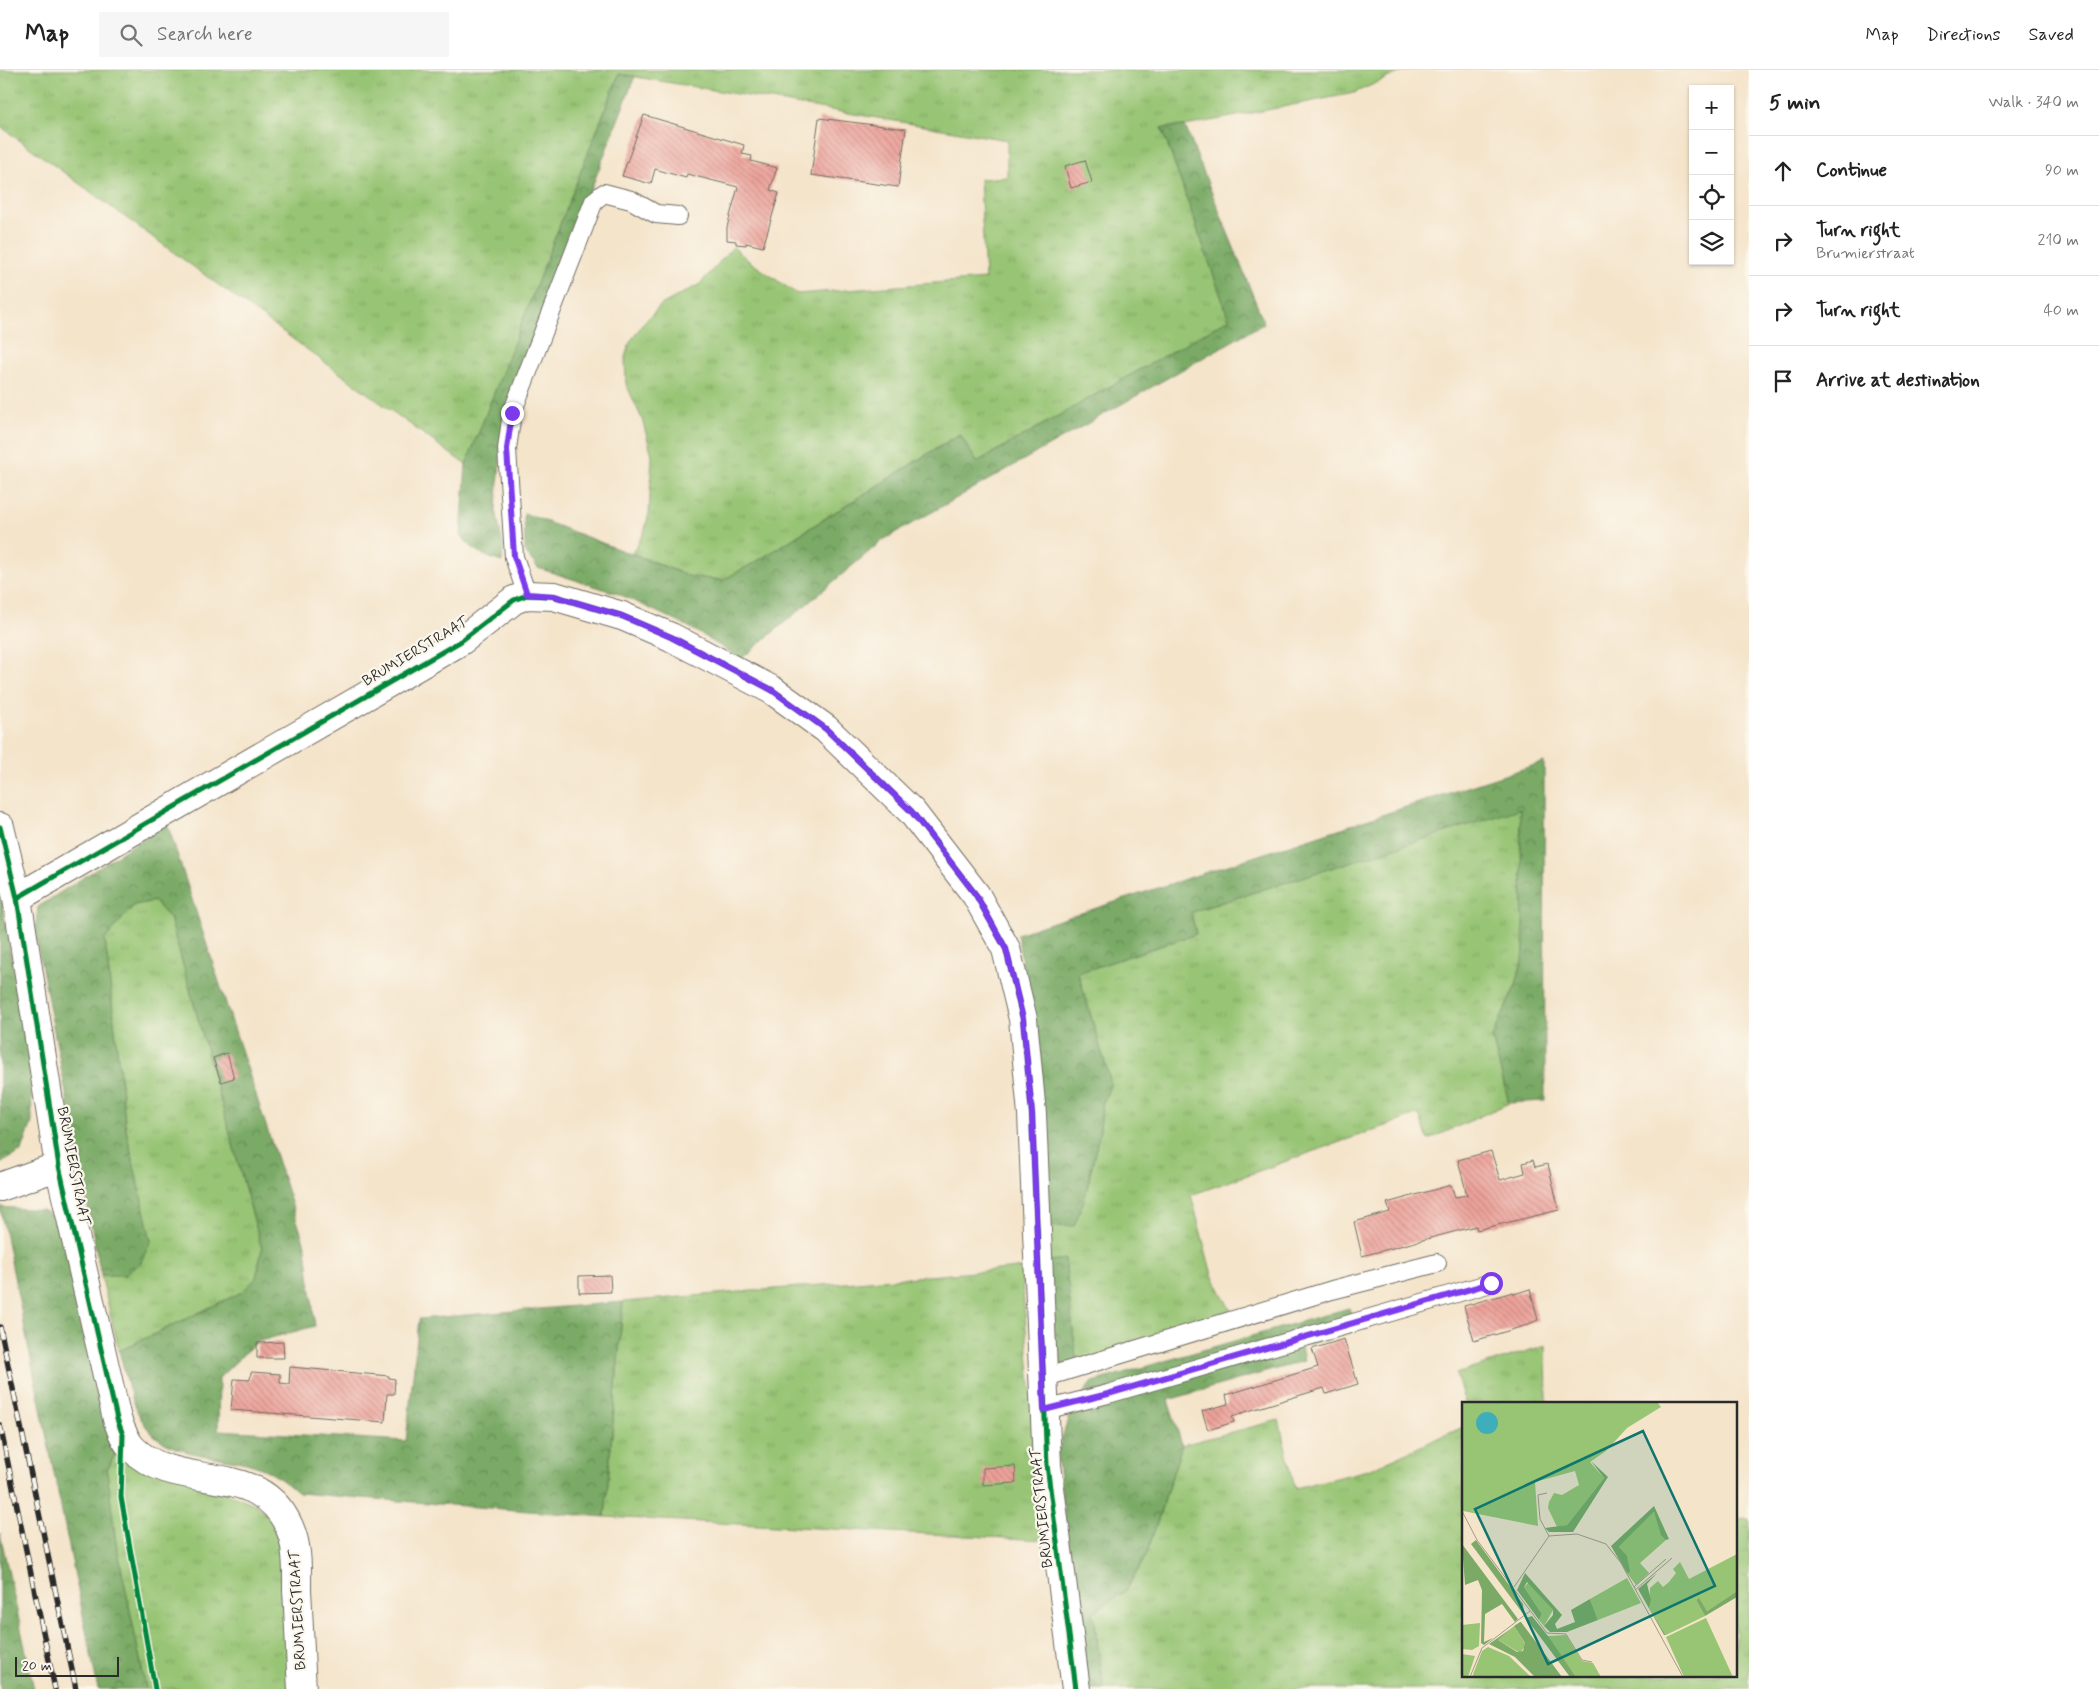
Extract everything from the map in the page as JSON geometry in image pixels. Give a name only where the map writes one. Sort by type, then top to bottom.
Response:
[{"type":"street","name":"BRUMIERSTRAAT","points":[[17,898],[461,641],[514,600],[527,594],[554,596],[622,616],[715,659],[772,690],[826,729],[912,812],[976,895],[1006,949],[1023,1019],[1032,1114],[1047,1465],[1076,1689]]},
{"type":"street","name":"BRUMIERSTRAAT","points":[[0,827],[17,898],[59,1166],[117,1419],[123,1435],[133,1449],[148,1461],[166,1468],[246,1486],[265,1495],[280,1509],[292,1535],[296,1568],[302,1689]]},
{"type":"street","name":"BRUMIERSTRAAT","points":[[0,1187],[59,1166]]},
{"type":"lane","points":[[527,594],[514,556],[507,449],[512,413],[594,201],[604,193],[631,200],[656,214],[678,216]]},
{"type":"lane","points":[[1043,1378],[1332,1290],[1437,1263]]},
{"type":"lane","points":[[1044,1410],[1108,1394],[1491,1283]]},
{"type":"green space","points":[[0,70],[1405,70],[1354,93],[1185,126],[1162,128],[1229,319],[977,462],[959,434],[759,560],[723,580],[691,577],[632,553],[644,533],[649,513],[652,455],[642,419],[626,384],[625,357],[630,342],[642,325],[661,305],[700,284],[733,247],[749,261],[797,294],[985,279],[980,179],[1007,177],[1007,140],[619,74],[466,465],[0,126]]},
{"type":"green space","points":[[619,74],[635,76],[504,413],[496,510],[503,546],[502,562],[489,558],[479,552],[461,535],[466,465]]},
{"type":"green space","points":[[1185,126],[1264,323],[883,540],[741,659],[689,627],[619,594],[538,568],[525,552],[524,513],[691,577],[723,580],[759,560],[960,434],[977,462],[1229,319],[1162,128]]},
{"type":"green space","points":[[1544,762],[1545,1101],[1509,1103],[1492,1038],[1516,985],[1524,953],[1520,809],[1191,912],[1196,934],[1078,973],[1111,1083],[1102,1105],[1100,1130],[1085,1197],[1074,1226],[1045,1227],[1033,1027],[1017,934]]},
{"type":"green space","points":[[1520,808],[1524,953],[1516,985],[1492,1038],[1509,1103],[1428,1140],[1419,1114],[1191,1195],[1212,1275],[1231,1311],[1077,1366],[1065,1260],[1049,1261],[1045,1227],[1085,1197],[1100,1130],[1102,1105],[1111,1083],[1078,973],[1196,934],[1191,912]]},
{"type":"green space","points":[[167,823],[306,1248],[315,1326],[256,1342],[219,1378],[218,1430],[406,1441],[419,1319],[623,1302],[605,1517],[298,1493],[277,1476],[259,1467],[184,1451],[171,1446],[159,1439],[143,1422],[134,1403],[119,1351],[242,1292],[256,1278],[262,1249],[170,918],[154,901],[134,905],[105,939],[126,1130],[151,1241],[141,1262],[125,1275],[101,1275],[35,932],[38,907]]},
{"type":"green space","points":[[0,890],[31,1074],[32,1122],[22,1151],[0,1164]]},
{"type":"green space","points":[[155,901],[170,918],[262,1249],[256,1278],[242,1292],[119,1351],[101,1275],[125,1275],[151,1241],[126,1130],[105,939],[134,905]]},
{"type":"green space","points":[[0,1207],[42,1210],[58,1219],[118,1448],[107,1470],[115,1537],[146,1689],[98,1689]]},
{"type":"green space","points":[[1065,1259],[1077,1366],[1052,1365],[1049,1261]]},
{"type":"green space","points":[[1021,1268],[1044,1540],[605,1517],[623,1302]]},
{"type":"green space","points":[[1349,1308],[1357,1330],[1301,1346],[1304,1361],[1168,1400],[1182,1445],[1146,1556],[1125,1591],[1093,1612],[1104,1689],[1085,1689],[1057,1454],[1072,1407],[1092,1382]]},
{"type":"green space","points":[[1546,1345],[1547,1402],[1465,1402],[1456,1374]]},
{"type":"green space","points":[[1279,1420],[1295,1488],[1368,1470],[1462,1427],[1462,1676],[1736,1676],[1736,1519],[1749,1518],[1749,1689],[1104,1689],[1093,1612],[1126,1591],[1146,1556],[1182,1445]]},
{"type":"green space","points":[[118,1448],[255,1504],[270,1516],[286,1546],[295,1689],[146,1689],[115,1537],[107,1470]]},
{"type":"green space","points":[[0,1533],[34,1689],[0,1689]]},
{"type":"building","points":[[644,115],[744,145],[742,154],[752,156],[751,161],[777,168],[770,190],[779,193],[763,247],[746,243],[746,245],[736,244],[736,241],[727,240],[727,227],[738,187],[687,174],[686,178],[655,169],[651,184],[622,176]]},
{"type":"building","points":[[819,118],[906,129],[898,187],[811,175]]},
{"type":"building","points":[[1085,160],[1092,182],[1071,188],[1065,166]]},
{"type":"building","points":[[227,1053],[234,1078],[221,1082],[213,1058]]},
{"type":"building","points":[[1491,1151],[1500,1180],[1525,1173],[1523,1163],[1533,1160],[1535,1167],[1548,1164],[1559,1210],[1477,1230],[1476,1226],[1362,1256],[1354,1222],[1390,1212],[1387,1203],[1451,1185],[1455,1197],[1467,1195],[1458,1160]]},
{"type":"building","points":[[610,1275],[611,1292],[579,1293],[579,1276]]},
{"type":"building","points":[[1530,1289],[1538,1320],[1474,1341],[1464,1306]]},
{"type":"building","points":[[1344,1339],[1358,1384],[1326,1394],[1324,1388],[1232,1416],[1234,1422],[1208,1430],[1202,1411],[1228,1404],[1226,1395],[1318,1367],[1312,1349]]},
{"type":"building","points":[[283,1342],[284,1358],[257,1358],[257,1343]]},
{"type":"building","points":[[290,1367],[389,1376],[389,1378],[395,1379],[394,1394],[387,1394],[385,1422],[231,1410],[234,1379],[250,1380],[251,1372],[280,1374],[280,1383],[289,1384]]},
{"type":"building","points":[[1015,1466],[1016,1483],[983,1485],[983,1468]]},
{"type":"railway","points":[[0,1327],[76,1689]]},
{"type":"railway","points":[[0,1425],[55,1689]]},
{"type":"cycle path","points":[[17,898],[461,641],[514,600],[527,595],[554,596],[622,616],[671,637],[772,690],[826,729],[912,812],[976,895],[1006,949],[1023,1019],[1032,1114],[1047,1465],[1076,1689]]},
{"type":"cycle path","points":[[0,827],[17,898],[59,1166],[117,1419],[123,1435],[121,1497],[155,1689]]},
{"type":"route","points":[[512,413],[507,449],[514,556],[527,594],[554,596],[622,616],[671,637],[772,690],[826,729],[912,812],[976,895],[1006,949],[1023,1019],[1032,1114],[1044,1410],[1108,1394],[1491,1283]]}]
